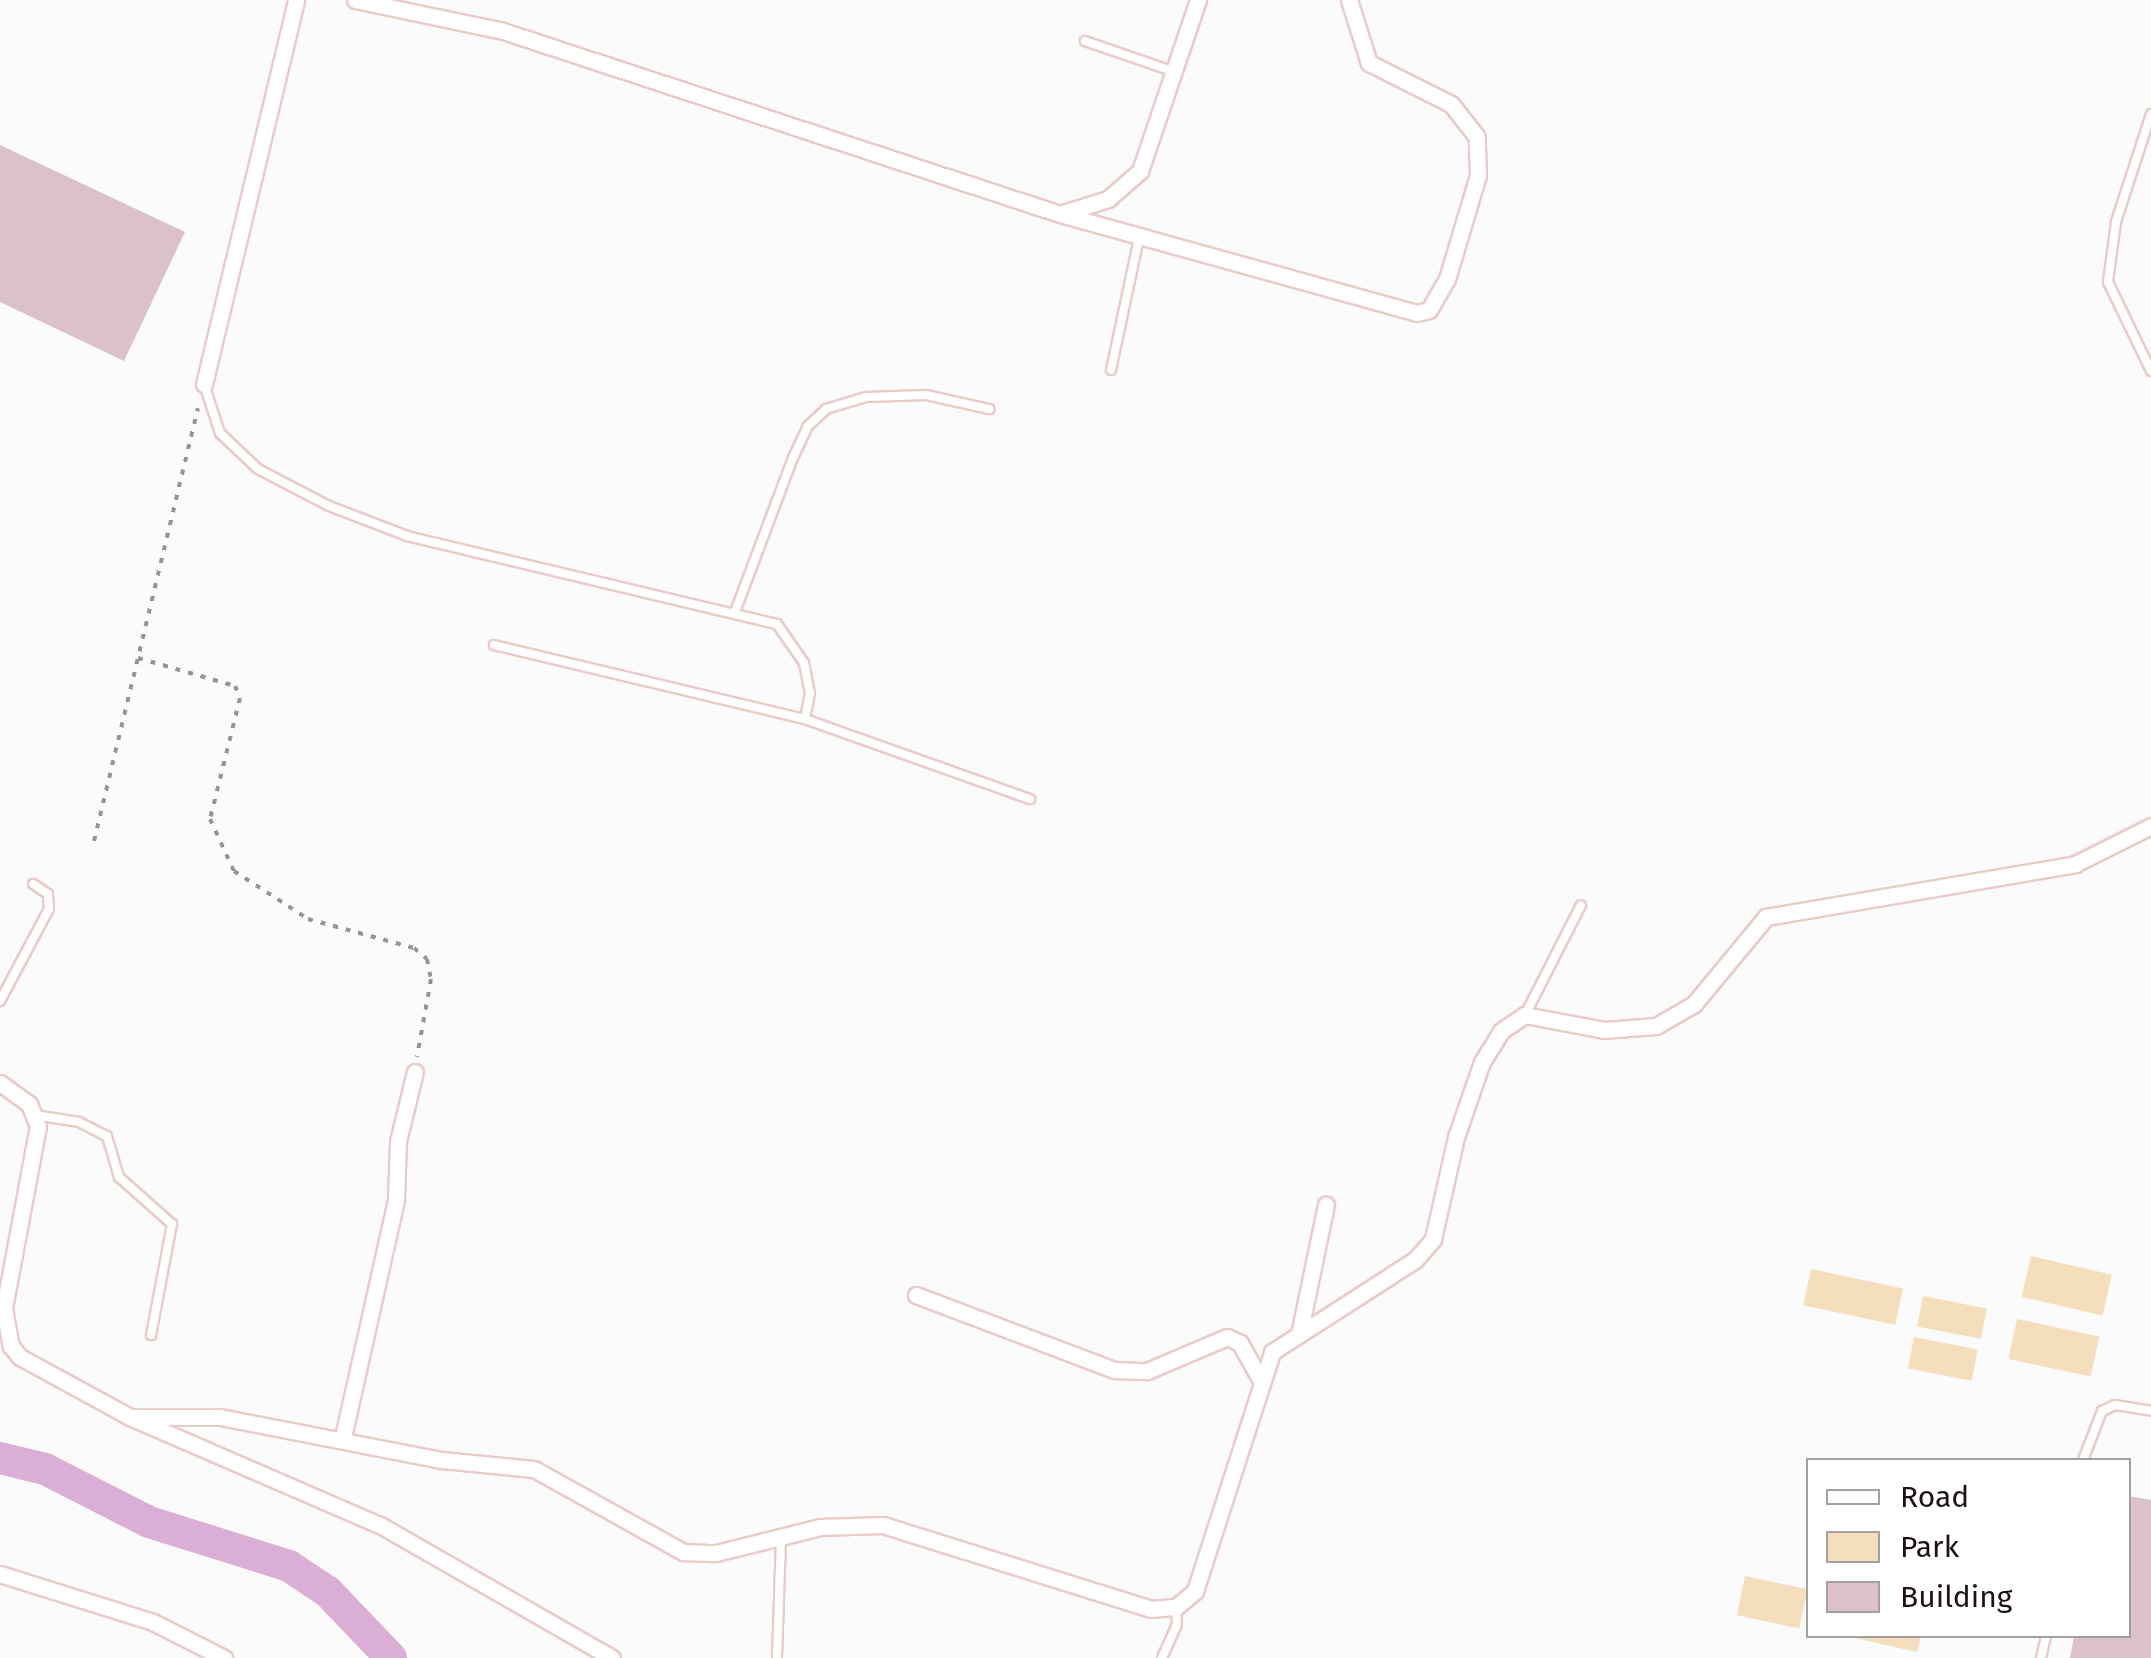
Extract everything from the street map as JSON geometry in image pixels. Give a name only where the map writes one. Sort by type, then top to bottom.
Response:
[{"type":"street","points":[[204,384],[296,0]]},
{"type":"street","points":[[355,0],[503,31],[1060,214],[1140,232],[1403,310],[1429,310],[1447,279],[1478,175],[1477,137],[1451,104],[1369,62],[1349,0]]},
{"type":"street","points":[[1060,214],[1108,199],[1140,171],[1198,0]]},
{"type":"street","points":[[130,1417],[220,1416],[343,1437],[442,1460],[534,1469],[683,1552],[716,1553],[781,1534],[883,1524],[1151,1609],[1176,1607],[1195,1591],[1259,1377],[1272,1352],[1300,1330],[1415,1260],[1433,1239],[1456,1137],[1482,1062],[1501,1032],[1525,1014],[1604,1030],[1656,1026],[1694,1004],[1766,917],[2075,864],[2151,826]]},
{"type":"street","points":[[343,1437],[396,1199],[398,1141],[415,1072]]},
{"type":"street","points":[[0,1083],[34,1114],[35,1165],[4,1308],[10,1346],[78,1392],[380,1525],[612,1658]]},
{"type":"street","points":[[1300,1330],[1326,1205]]},
{"type":"street","points":[[916,1295],[1114,1370],[1147,1371],[1228,1336],[1240,1344],[1259,1377]]},
{"type":"street","points":[[0,1574],[153,1622],[224,1658]]},
{"type":"lane","points":[[1086,42],[1175,72]]},
{"type":"lane","points":[[2151,115],[2116,222],[2108,282],[2151,371]]},
{"type":"lane","points":[[1112,370],[1140,232]]},
{"type":"lane","points":[[204,384],[220,432],[258,469],[330,506],[408,536],[777,624],[790,641],[807,678],[805,719]]},
{"type":"lane","points":[[735,612],[793,458],[808,426],[826,409],[866,396],[926,395],[989,408]]},
{"type":"lane","points":[[494,645],[805,719],[1030,798]]},
{"type":"lane","points":[[0,1001],[49,909],[48,894],[32,884]]},
{"type":"lane","points":[[1525,1014],[1581,905]]},
{"type":"lane","points":[[34,1114],[79,1122],[107,1136],[119,1177],[172,1224],[151,1335]]},
{"type":"lane","points":[[2083,1458],[2102,1412],[2115,1405],[2151,1410]]},
{"type":"lane","points":[[777,1658],[781,1534]]},
{"type":"lane","points":[[1162,1658],[1177,1625],[1176,1607]]},
{"type":"path","points":[[94,841],[204,384]]},
{"type":"path","points":[[138,658],[235,686],[240,698],[210,819],[234,871],[308,920],[414,948],[427,959],[431,979],[415,1072]]},
{"type":"green space","points":[[2031,1256],[2112,1275],[2102,1316],[2022,1297]]},
{"type":"green space","points":[[1811,1269],[1903,1289],[1895,1325],[1803,1305]]},
{"type":"green space","points":[[1923,1296],[1987,1308],[1981,1339],[1917,1326]]},
{"type":"green space","points":[[2017,1319],[2099,1336],[2091,1377],[2008,1359]]},
{"type":"green space","points":[[1914,1337],[1978,1349],[1972,1381],[1908,1368]]},
{"type":"green space","points":[[1745,1576],[1806,1589],[1799,1628],[1737,1615]]},
{"type":"green space","points":[[1855,1638],[1920,1638],[1917,1652]]},
{"type":"building","points":[[0,145],[185,232],[124,361],[0,302]]},
{"type":"building","points":[[2131,1497],[2151,1500],[2151,1658],[2070,1658],[2074,1638],[2131,1638]]},
{"type":"waterway","points":[[0,1458],[45,1469],[149,1522],[289,1566],[328,1592],[391,1658]]}]
